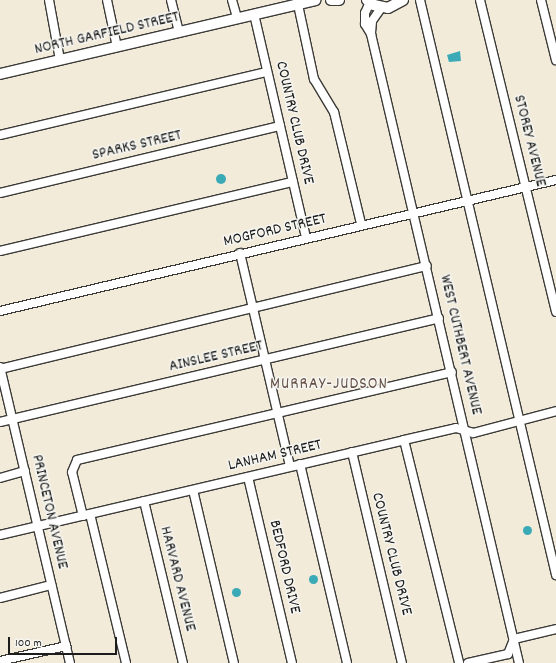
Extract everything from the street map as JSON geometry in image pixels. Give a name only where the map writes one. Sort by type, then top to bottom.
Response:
[{"type":"main road","name":"NORTH GARFIELD STREET","points":[[0,72],[117,47],[254,14],[297,2],[315,0]]},
{"type":"main road","points":[[332,0],[339,0]]},
{"type":"main road","points":[[368,1],[381,8],[395,6],[403,0]]},
{"type":"street","points":[[49,0],[60,60]]},
{"type":"street","points":[[107,0],[117,47]]},
{"type":"street","points":[[171,0],[179,32]]},
{"type":"street","points":[[232,0],[237,18]]},
{"type":"street","points":[[420,0],[556,575]]},
{"type":"street","name":"STOREY AVENUE","points":[[480,0],[556,312]]},
{"type":"street","points":[[541,0],[556,60]]},
{"type":"street","name":"WEST CUTHBERT AVENUE","points":[[368,1],[365,13],[365,24],[371,34],[414,212],[519,663]]},
{"type":"street","points":[[297,2],[314,79],[334,112],[361,224]]},
{"type":"street","name":"WEST CUTHBERT AVENUE","points":[[371,34],[372,21],[381,8]]},
{"type":"street","name":"COUNTRY CLUB DRIVE","points":[[254,14],[306,238]]},
{"type":"street","points":[[0,135],[268,72]]},
{"type":"street","name":"SPARKS STREET","points":[[0,193],[280,126]]},
{"type":"street","name":"MOGFORD STREET","points":[[0,311],[361,224],[556,180]]},
{"type":"street","points":[[0,251],[293,182]]},
{"type":"street","points":[[240,253],[290,466]]},
{"type":"street","points":[[0,368],[427,266]]},
{"type":"street","name":"AINSLEE STREET","points":[[0,422],[439,318]]},
{"type":"street","name":"PRINCETON AVENUE","points":[[0,368],[70,663]]},
{"type":"street","points":[[126,663],[87,515],[72,472],[77,460],[452,372]]},
{"type":"street","name":"LANHAM STREET","points":[[0,535],[456,428],[473,432],[556,411]]},
{"type":"street","points":[[404,440],[436,580],[459,663]]},
{"type":"street","name":"COUNTRY CLUB DRIVE","points":[[352,452],[402,663]]},
{"type":"street","points":[[300,464],[347,663]]},
{"type":"street","points":[[0,478],[25,471]]},
{"type":"street","name":"BEDFORD DRIVE","points":[[248,477],[292,663]]},
{"type":"street","points":[[193,490],[234,663]]},
{"type":"street","name":"HARVARD AVENUE","points":[[144,502],[183,663]]},
{"type":"street","points":[[0,598],[51,585]]},
{"type":"street","points":[[468,663],[508,654],[514,639],[556,629]]},
{"type":"street","points":[[0,661],[66,646]]},
{"type":"water","points":[[460,51],[461,61],[449,62],[447,55]]},
{"type":"water","points":[[221,174],[226,179],[221,184],[216,179]]},
{"type":"water","points":[[525,526],[529,526],[531,530],[529,534],[525,534],[523,532],[523,528]]},
{"type":"water","points":[[313,574],[318,579],[313,584],[308,579]]},
{"type":"water","points":[[236,587],[241,592],[236,597],[231,592]]},
{"type":"district","name":"MURRAY-JUDSON","points":[[329,386]]}]
